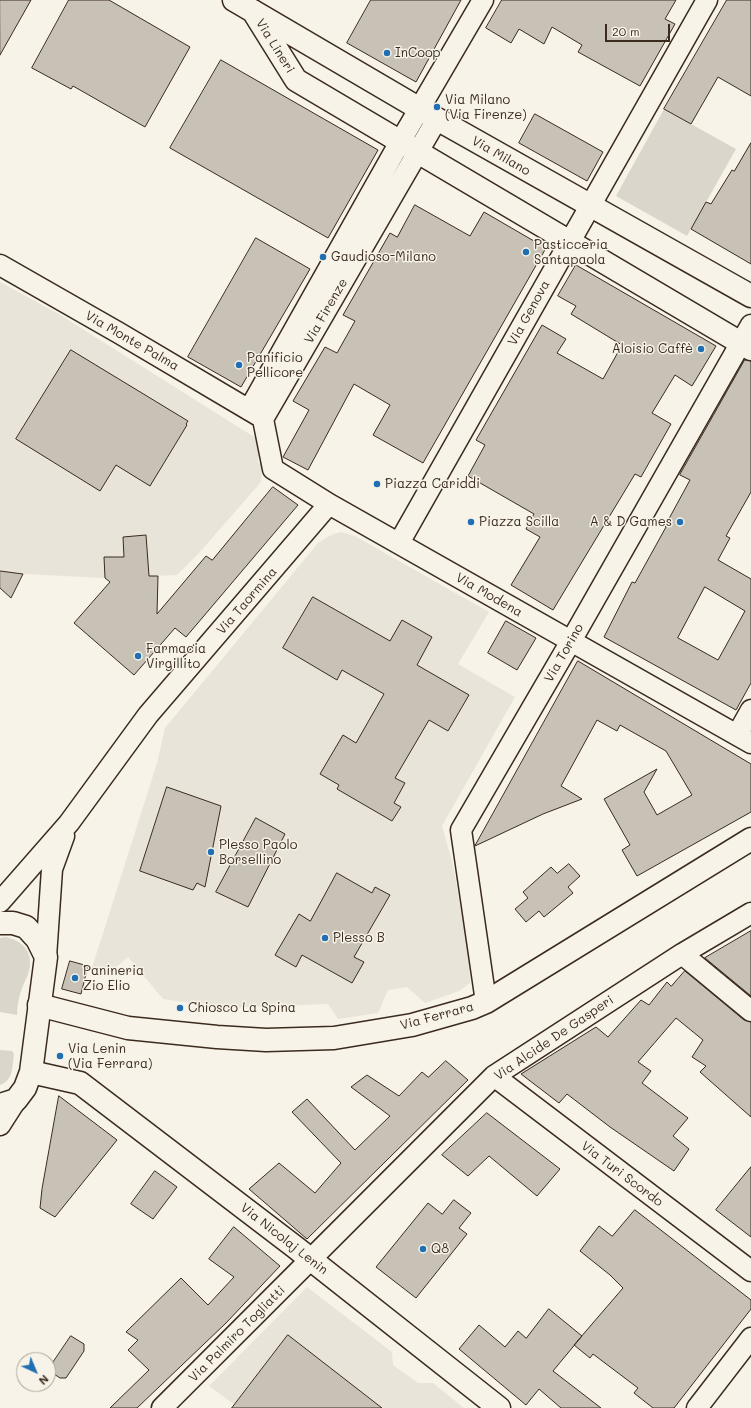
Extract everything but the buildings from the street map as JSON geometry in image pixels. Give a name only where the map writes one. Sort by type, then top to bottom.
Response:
[{"type":"street","name":"Via Lineri","points":[[234,0],[257,5],[296,80],[409,147]]},
{"type":"street","name":"Via Firenze","points":[[343,263],[429,114],[483,0]]},
{"type":"street","name":"Via Genova","points":[[399,543],[707,0]]},
{"type":"street","name":"Via Milano","points":[[257,5],[429,114],[751,296]]},
{"type":"street","name":"Via Firenze","points":[[343,263],[368,199],[409,147]]},
{"type":"street","points":[[409,147],[570,242],[748,339]]},
{"type":"street","points":[[256,414],[343,263]]},
{"type":"street","name":"Via Monte Palma","points":[[0,264],[119,332],[256,414]]},
{"type":"street","name":"Via Torino","points":[[486,1002],[461,830],[748,339]]},
{"type":"street","name":"Via Modena","points":[[256,414],[273,469],[330,504],[744,739]]},
{"type":"street","name":"Via Taormina","points":[[69,823],[148,715],[330,504]]},
{"type":"street","points":[[744,739],[751,710]]},
{"type":"street","points":[[0,902],[69,823]]},
{"type":"street","points":[[0,1125],[8,1103],[25,1088],[31,1072],[46,957],[52,868],[69,823]]},
{"type":"street","name":"Via Ferrara","points":[[40,1005],[128,1028],[217,1037],[266,1040],[334,1038],[412,1025],[472,1008],[486,1002],[751,839]]},
{"type":"street","name":"Via Alcide De Gasperi","points":[[311,1260],[494,1076],[682,954],[751,913]]},
{"type":"street","points":[[0,923],[13,923],[26,927],[37,938],[46,957]]},
{"type":"street","points":[[682,954],[751,1011]]},
{"type":"street","name":"Via Nicolaj Lenin","points":[[31,1072],[80,1084],[311,1260],[499,1408]]},
{"type":"street","name":"Via Turi Scordo","points":[[494,1076],[751,1271]]},
{"type":"street","name":"Via Palmiro Togliatti","points":[[162,1408],[311,1260]]},
{"type":"street","points":[[697,1408],[751,1338]]},
{"type":"shaded area","points":[[664,109],[736,149],[687,236],[616,196]]},
{"type":"shaded area","points":[[0,282],[57,313],[259,440],[258,463],[262,464],[261,482],[199,553],[177,575],[105,578],[23,574],[0,571]]},
{"type":"shaded area","points":[[341,532],[355,536],[489,612],[458,664],[515,697],[442,826],[453,865],[469,957],[470,983],[459,991],[425,1003],[407,987],[388,990],[378,1013],[338,1019],[328,1004],[226,1008],[163,999],[128,957],[106,976],[91,971],[157,763],[165,728],[318,543],[331,535]]},
{"type":"shaded area","points":[[6,937],[16,940],[24,946],[30,959],[29,970],[20,994],[17,1015],[0,1012],[0,938]]},
{"type":"shaded area","points":[[0,1050],[12,1051],[14,1054],[12,1072],[8,1080],[0,1085]]},
{"type":"shaded area","points":[[307,1287],[392,1352],[393,1365],[418,1383],[433,1383],[464,1408],[239,1408],[209,1386]]},
{"type":"place","name":"InCoop","points":[[387,53]]},
{"type":"place","name":"Via Milano (Via Firenze)","points":[[437,107]]},
{"type":"place","name":"Pasticceria Santapaola","points":[[526,252]]},
{"type":"place","name":"Gaudioso-Milano","points":[[323,257]]},
{"type":"place","name":"Aloisio Caffè","points":[[701,349]]},
{"type":"place","name":"Panificio Pellicore","points":[[239,365]]},
{"type":"place","name":"Piazza Cariddi","points":[[377,484]]},
{"type":"place","name":"Piazza Scilla","points":[[471,522]]},
{"type":"place","name":"A & D Games","points":[[680,522]]},
{"type":"place","name":"Farmacia Virgillito","points":[[138,656]]},
{"type":"place","name":"Plesso Paolo Borsellino","points":[[211,852]]},
{"type":"place","name":"Plesso B","points":[[325,938]]},
{"type":"place","name":"Panineria Zio Elio","points":[[75,978]]},
{"type":"place","name":"Chiosco La Spina","points":[[180,1008]]},
{"type":"place","name":"Via Lenin (Via Ferrara)","points":[[60,1056]]},
{"type":"place","name":"Q8","points":[[423,1249]]}]
